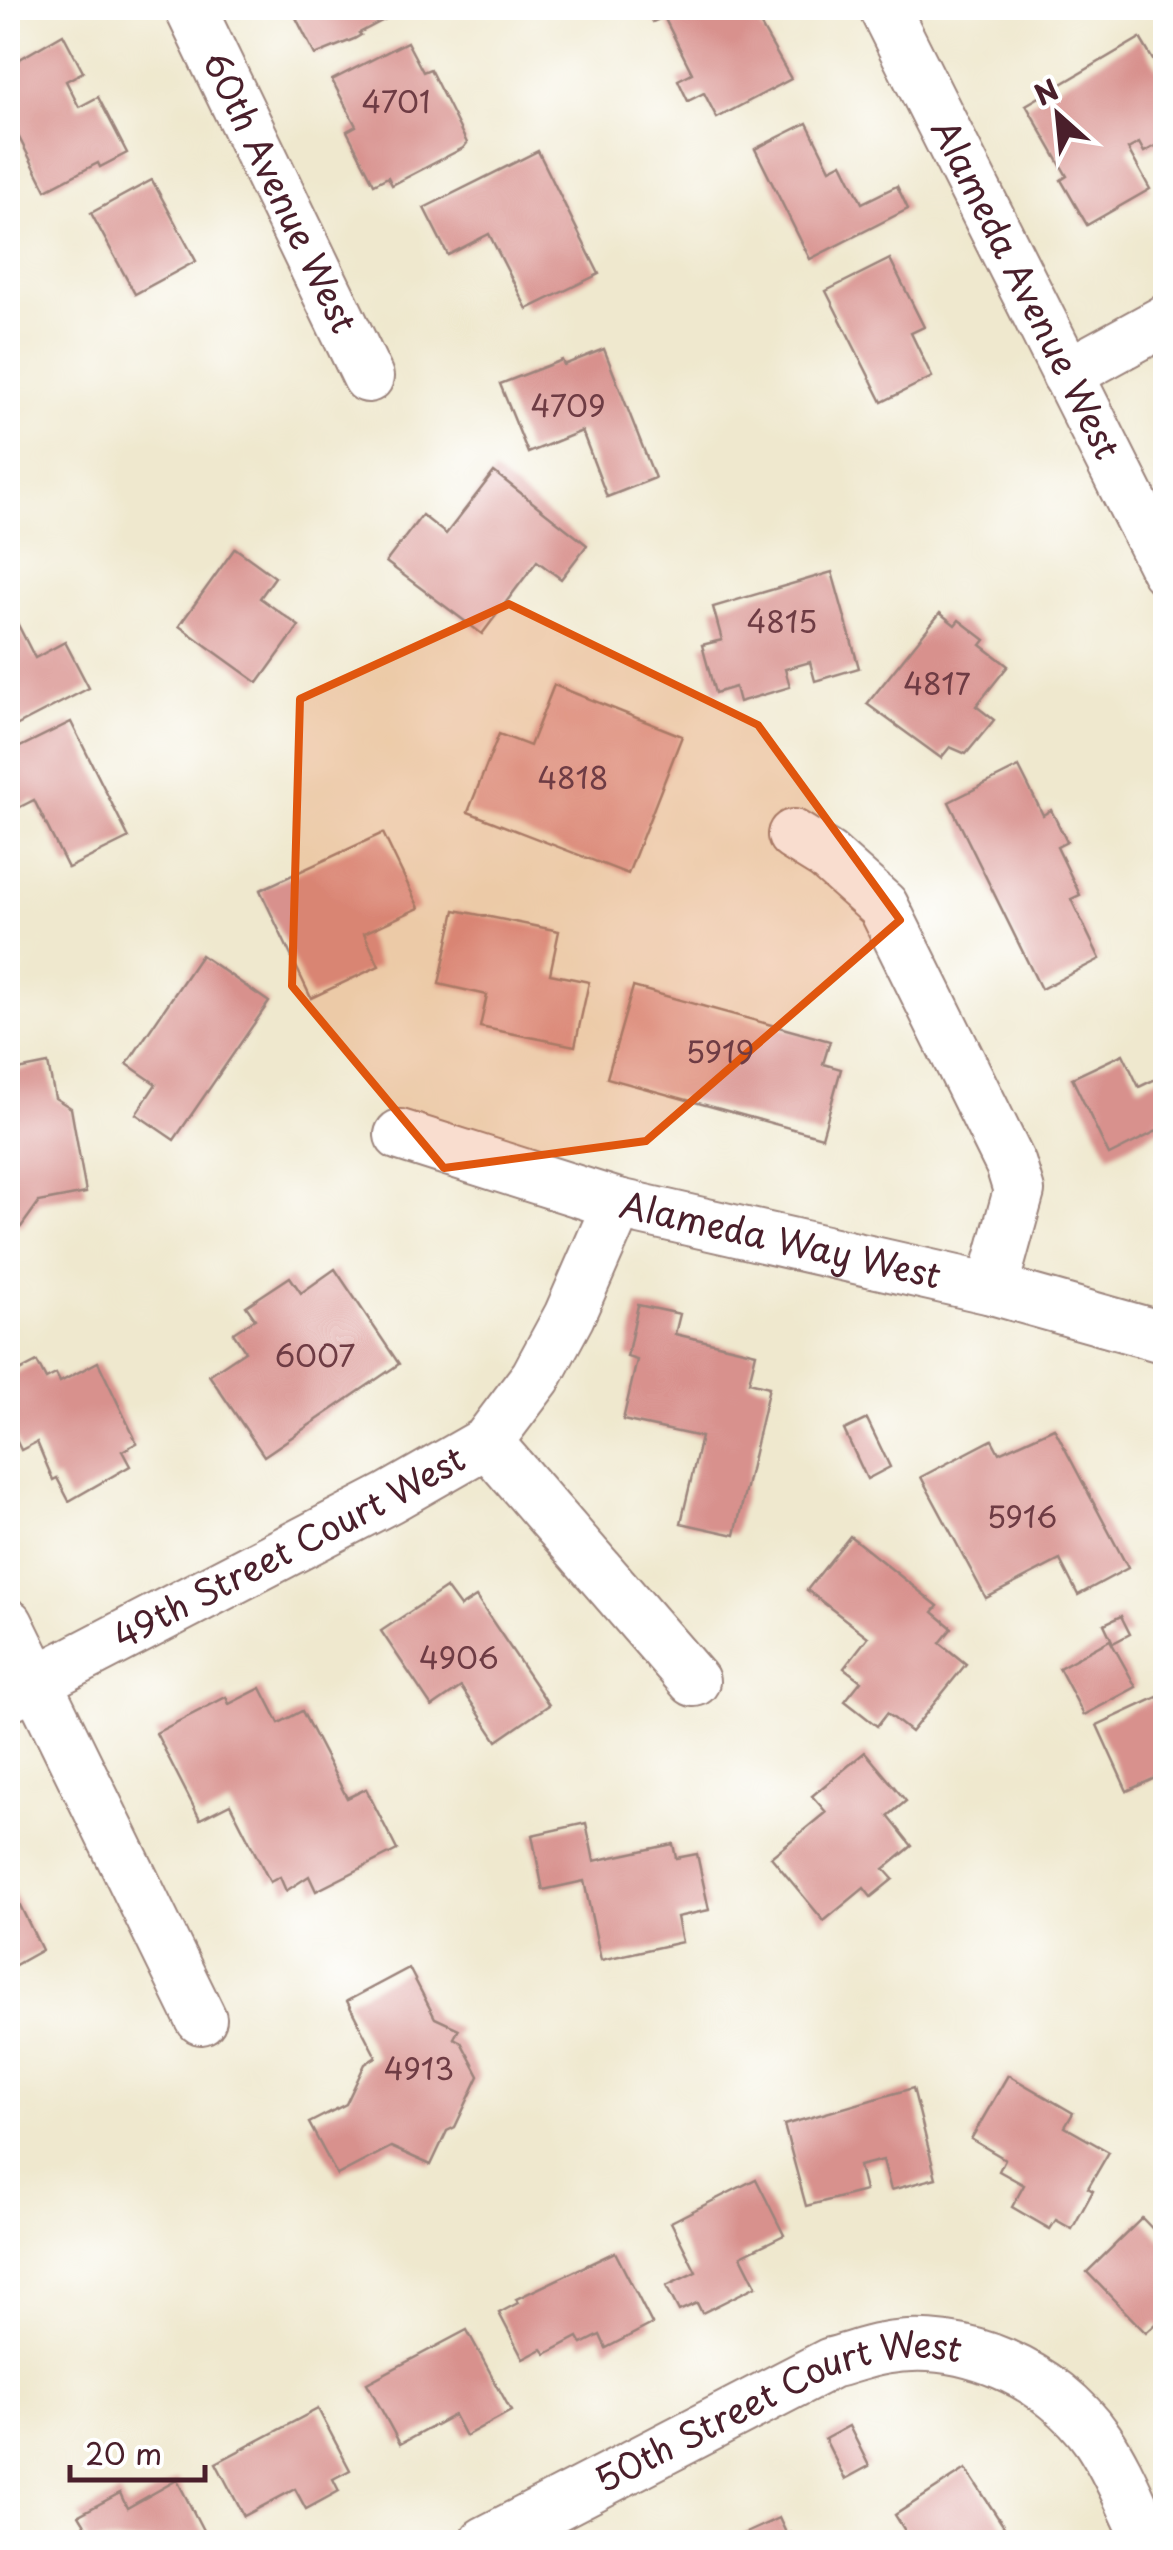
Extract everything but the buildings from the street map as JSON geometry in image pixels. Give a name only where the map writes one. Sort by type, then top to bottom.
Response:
[{"type":"street","name":"60th Avenue West","points":[[190,8],[368,377]]},
{"type":"street","name":"Alameda Avenue West","points":[[884,8],[1166,570]]},
{"type":"street","points":[[1067,374],[1166,320]]},
{"type":"street","points":[[793,835],[827,856],[883,906],[1011,1165],[1019,1191],[992,1289]]},
{"type":"street","name":"Alameda Way West","points":[[400,1135],[618,1204],[992,1289],[1166,1338]]},
{"type":"street","name":"49th Street Court West","points":[[22,1689],[389,1498],[487,1442],[536,1377],[569,1316],[618,1204]]},
{"type":"street","points":[[487,1442],[694,1681]]},
{"type":"street","points":[[8,1624],[22,1689],[201,2019]]},
{"type":"street","name":"50th Street Court West","points":[[486,2542],[831,2363],[885,2348],[941,2348],[978,2355],[1023,2373],[1060,2398],[1098,2440],[1150,2542]]},
{"type":"highlighted area","points":[[509,604],[758,725],[900,920],[646,1141],[444,1168],[292,986],[300,699]]}]
